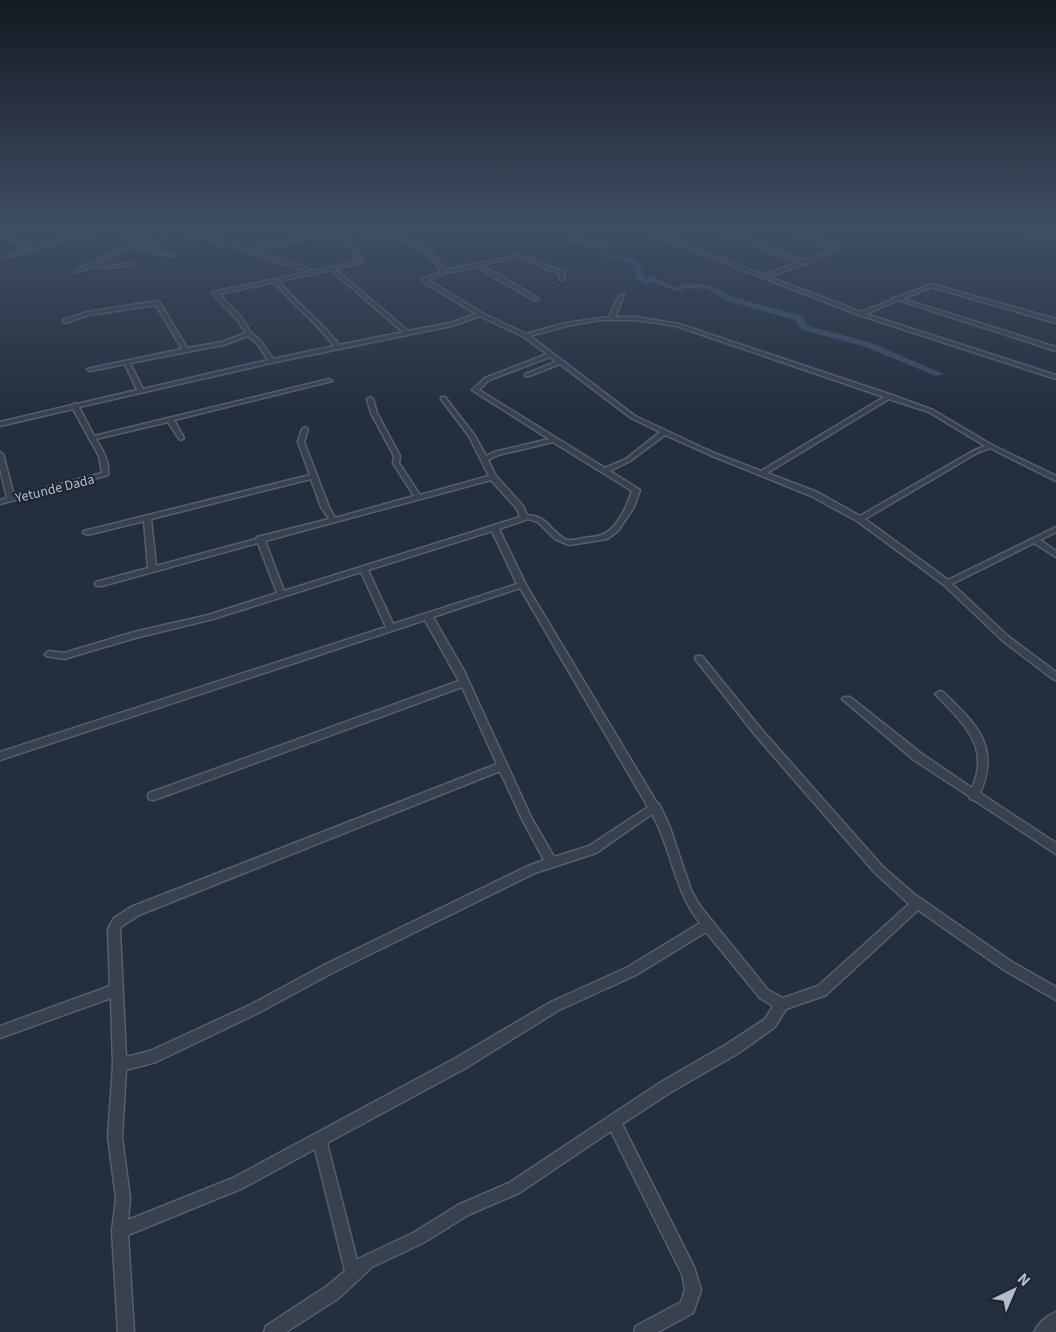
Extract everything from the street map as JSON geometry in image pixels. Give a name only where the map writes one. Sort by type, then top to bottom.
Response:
[{"type":"street","points":[[242,287],[214,293],[239,318],[271,361]]},
{"type":"street","points":[[281,287],[313,318],[337,347]]},
{"type":"street","points":[[353,287],[406,332]]},
{"type":"street","points":[[436,287],[480,314],[526,336],[633,417],[648,422],[663,433],[814,494],[860,519],[947,583],[1005,639],[1056,677]]},
{"type":"street","points":[[515,287],[536,299]]},
{"type":"street","points":[[791,287],[861,314],[1056,377]]},
{"type":"street","points":[[861,314],[925,287]]},
{"type":"street","points":[[938,287],[1056,321]]},
{"type":"street","points":[[612,317],[622,296]]},
{"type":"street","points":[[896,298],[1056,349]]},
{"type":"street","points":[[65,321],[98,312],[157,303],[185,349]]},
{"type":"street","points":[[1047,319],[1056,313]]},
{"type":"street","points":[[0,424],[140,390],[451,324],[480,314]]},
{"type":"street","points":[[526,336],[568,324],[612,317],[646,319],[690,329],[932,411],[990,446],[1056,479]]},
{"type":"street","points":[[90,369],[223,343],[249,334]]},
{"type":"street","points":[[49,654],[64,656],[134,635],[210,617],[524,518],[538,518],[560,540],[569,543],[610,534],[621,524],[636,490],[475,390],[487,379],[550,355]]},
{"type":"street","points":[[127,362],[140,390]]},
{"type":"street","points":[[527,375],[560,362]]},
{"type":"street","points":[[75,405],[83,426],[93,438],[329,381]]},
{"type":"street","points":[[764,472],[890,396]]},
{"type":"street","points":[[442,398],[472,436],[494,477],[520,508],[524,518]]},
{"type":"street","points":[[370,399],[374,413],[397,456],[396,463],[418,496]]},
{"type":"street","points":[[170,419],[181,438]]},
{"type":"street","points":[[305,429],[302,442],[325,507],[332,519]]},
{"type":"street","points":[[606,470],[628,460],[663,433]]},
{"type":"street","name":"Yetunde Dada","points":[[0,502],[106,474],[93,438]]},
{"type":"street","points":[[485,459],[496,453],[553,440]]},
{"type":"street","points":[[860,519],[975,452],[990,446]]},
{"type":"street","points":[[0,454],[11,500]]},
{"type":"street","points":[[87,533],[314,476]]},
{"type":"street","points":[[99,584],[332,519],[494,477]]},
{"type":"street","points":[[147,517],[152,569]]},
{"type":"street","points":[[495,529],[522,585],[655,807],[664,825],[686,891],[707,925],[764,994],[782,1004]]},
{"type":"street","points":[[947,583],[1056,529]]},
{"type":"street","points":[[260,539],[281,593]]},
{"type":"street","points":[[1036,540],[1056,555]]},
{"type":"street","points":[[363,569],[390,627]]},
{"type":"street","points":[[0,756],[522,585]]},
{"type":"street","points":[[427,615],[440,635],[502,766],[551,862]]},
{"type":"street","points":[[699,658],[759,733],[879,870],[918,903],[1008,966],[1056,994]]},
{"type":"street","points":[[153,796],[464,683]]},
{"type":"street","points":[[940,694],[971,726],[982,745],[983,770],[974,796]]},
{"type":"street","points":[[847,699],[918,757],[1056,849]]},
{"type":"street","points":[[126,1332],[120,1231],[123,1198],[115,1137],[120,1065],[114,929],[118,922],[135,911],[502,766]]},
{"type":"street","points":[[120,1065],[151,1057],[254,1009],[330,968],[551,862],[592,850],[655,807]]},
{"type":"street","points":[[272,1332],[333,1292],[367,1262],[418,1238],[463,1210],[514,1188],[770,1023],[782,1004],[822,991],[918,903]]},
{"type":"street","points":[[120,1231],[238,1183],[459,1064],[555,1006],[632,971],[707,925]]},
{"type":"street","points":[[0,1032],[115,990]]},
{"type":"street","points":[[614,1122],[689,1272],[693,1290],[687,1307],[642,1332]]},
{"type":"street","points":[[319,1138],[353,1273]]},
{"type":"street","points":[[1042,1332],[1056,1320]]},
{"type":"waterway","points":[[671,287],[677,290],[681,287]]},
{"type":"waterway","points":[[710,287],[730,299],[799,318],[803,326],[809,329],[866,344],[939,374]]}]
